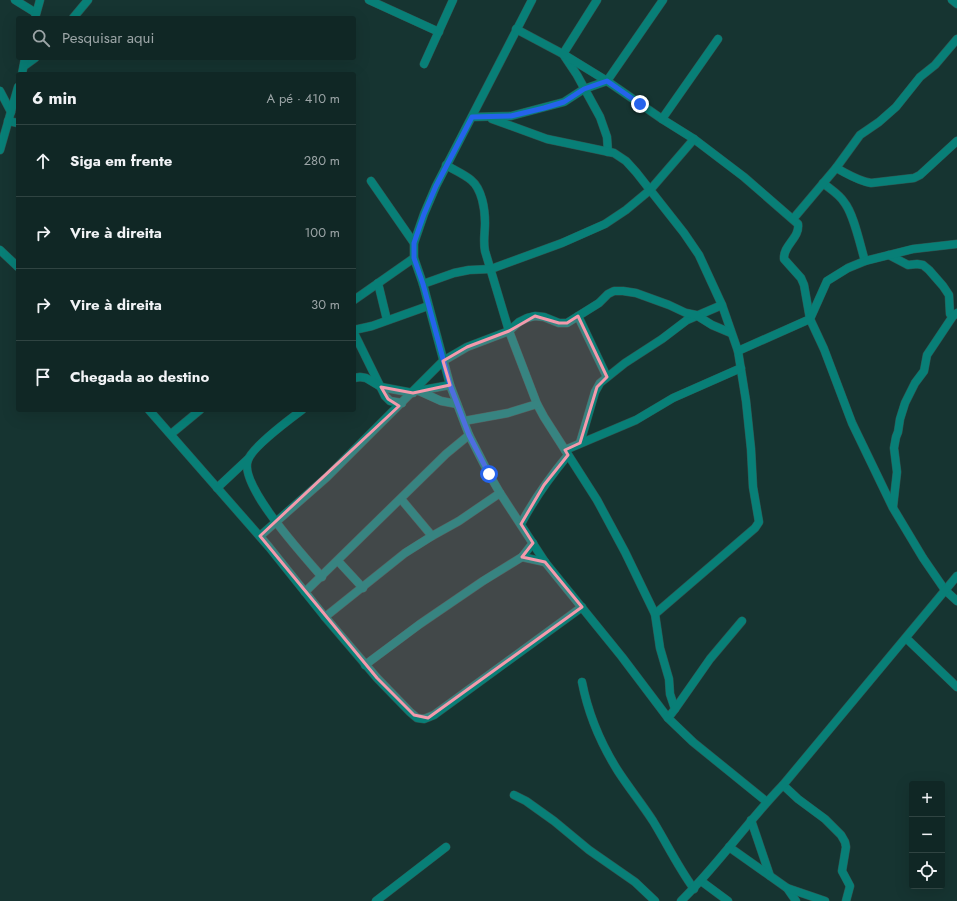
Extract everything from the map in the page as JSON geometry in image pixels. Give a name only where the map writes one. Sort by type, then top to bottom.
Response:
[{"type":"street","points":[[15,0],[36,15],[40,0]]},
{"type":"street","points":[[75,16],[88,0]]},
{"type":"street","points":[[369,0],[439,32]]},
{"type":"street","points":[[424,64],[453,0]]},
{"type":"street","points":[[532,0],[446,165],[424,214],[414,243],[414,258],[423,284],[443,362],[469,435],[500,493],[545,562],[668,718],[693,742],[767,802]]},
{"type":"street","points":[[563,54],[596,0]]},
{"type":"street","points":[[472,117],[511,116],[544,108],[564,102],[584,89],[607,81],[664,0]]},
{"type":"street","points":[[952,0],[957,4]]},
{"type":"street","points":[[516,29],[563,54],[607,81],[694,139],[744,176],[798,224],[798,232],[784,251],[784,259],[801,278],[804,285],[810,319],[824,349],[852,423],[893,508],[923,558],[945,590],[957,601]]},
{"type":"street","points":[[662,119],[718,39]]},
{"type":"street","points":[[793,219],[836,168],[860,135],[879,122],[896,107],[920,77],[935,65],[957,39]]},
{"type":"street","points":[[563,54],[577,75],[600,117],[607,137],[608,152]]},
{"type":"street","points":[[24,66],[32,60]]},
{"type":"street","points":[[0,91],[10,112]]},
{"type":"street","points":[[0,149],[16,93]]},
{"type":"street","points":[[487,117],[564,144],[614,153],[626,161],[650,190],[699,256],[722,305],[738,351],[752,449],[753,487],[759,522],[755,528],[656,614]]},
{"type":"street","points":[[8,121],[16,122]]},
{"type":"street","points":[[423,284],[454,273],[468,270],[491,269],[594,230],[626,210],[650,190],[694,139]]},
{"type":"street","points":[[836,168],[856,179],[871,183],[914,178],[920,175],[957,141]]},
{"type":"street","points":[[446,165],[470,179],[477,187],[485,208],[484,245],[509,331],[544,417],[600,507],[625,552],[656,614],[660,648],[668,674],[670,694],[675,709]]},
{"type":"street","points":[[371,181],[414,243]]},
{"type":"street","points":[[822,184],[844,201],[856,228],[865,261]]},
{"type":"street","points":[[738,351],[810,319],[827,281],[848,268],[865,261],[913,249],[957,244]]},
{"type":"street","points":[[0,250],[16,265]]},
{"type":"street","points":[[889,255],[908,264],[923,265],[929,270],[936,277],[948,295],[950,314],[955,314],[927,355],[924,371],[915,383],[905,403],[894,448],[896,472],[893,508]]},
{"type":"street","points":[[356,299],[414,258]]},
{"type":"street","points":[[378,283],[387,320]]},
{"type":"street","points":[[260,536],[327,476],[415,392],[443,362],[467,347],[509,331],[519,322],[535,316],[544,317],[559,323],[567,323],[599,303],[608,294],[614,291],[623,291],[636,293],[696,315],[712,325],[731,333]]},
{"type":"street","points":[[580,442],[597,386],[607,377],[662,339],[680,324],[696,315],[722,305]]},
{"type":"street","points":[[356,329],[428,306]]},
{"type":"street","points":[[578,316],[607,377]]},
{"type":"street","points":[[356,337],[385,396],[390,401],[402,403]]},
{"type":"street","points":[[521,524],[533,501],[559,466],[566,452],[580,442],[636,420],[673,398],[741,368]]},
{"type":"street","points":[[356,378],[366,378],[381,387],[415,392],[440,401],[457,404]]},
{"type":"street","points":[[415,392],[450,385]]},
{"type":"street","points":[[464,421],[508,413],[538,404]]},
{"type":"street","points":[[151,412],[260,536],[366,666],[417,718],[424,719],[434,715],[582,607]]},
{"type":"street","points":[[171,434],[198,412]]},
{"type":"street","points":[[217,488],[248,460],[262,442],[300,412]]},
{"type":"street","points":[[305,592],[446,454],[469,435]]},
{"type":"street","points":[[248,460],[247,467],[254,489],[275,521],[322,577]]},
{"type":"street","points":[[559,466],[573,464]]},
{"type":"street","points":[[325,617],[405,553],[459,521],[500,493]]},
{"type":"street","points":[[401,499],[432,536]]},
{"type":"street","points":[[366,666],[432,616],[483,581],[522,557],[533,542]]},
{"type":"street","points":[[522,557],[545,562]]},
{"type":"street","points":[[338,561],[362,588]]},
{"type":"street","points":[[681,901],[702,881],[751,820],[783,785],[957,576]]},
{"type":"street","points":[[668,718],[710,659],[742,621]]},
{"type":"street","points":[[906,638],[957,687]]},
{"type":"street","points":[[582,682],[589,711],[607,752],[619,773],[659,831],[684,875],[694,889]]},
{"type":"street","points":[[783,785],[798,799],[825,819],[841,835],[845,842],[846,847],[842,870],[850,886],[846,901]]},
{"type":"street","points":[[514,794],[554,821],[589,850],[635,882],[655,901]]},
{"type":"street","points":[[751,820],[770,876]]},
{"type":"street","points":[[376,901],[446,847]]},
{"type":"street","points":[[729,847],[787,888],[825,901]]},
{"type":"street","points":[[702,881],[728,901]]},
{"type":"street","points":[[787,888],[796,901]]},
{"type":"highlighted area","points":[[535,316],[559,323],[567,323],[578,316],[607,377],[597,387],[580,443],[565,450],[568,455],[544,485],[521,524],[533,543],[522,557],[545,562],[582,607],[428,718],[414,715],[377,678],[260,536],[399,406],[388,399],[381,387],[413,393],[450,385],[443,361],[467,347],[509,331]]},
{"type":"route","points":[[489,474],[469,435],[450,385],[423,284],[419,277],[414,258],[414,243],[424,214],[446,165],[472,117],[511,116],[544,108],[564,102],[584,89],[607,81],[640,104]]}]
